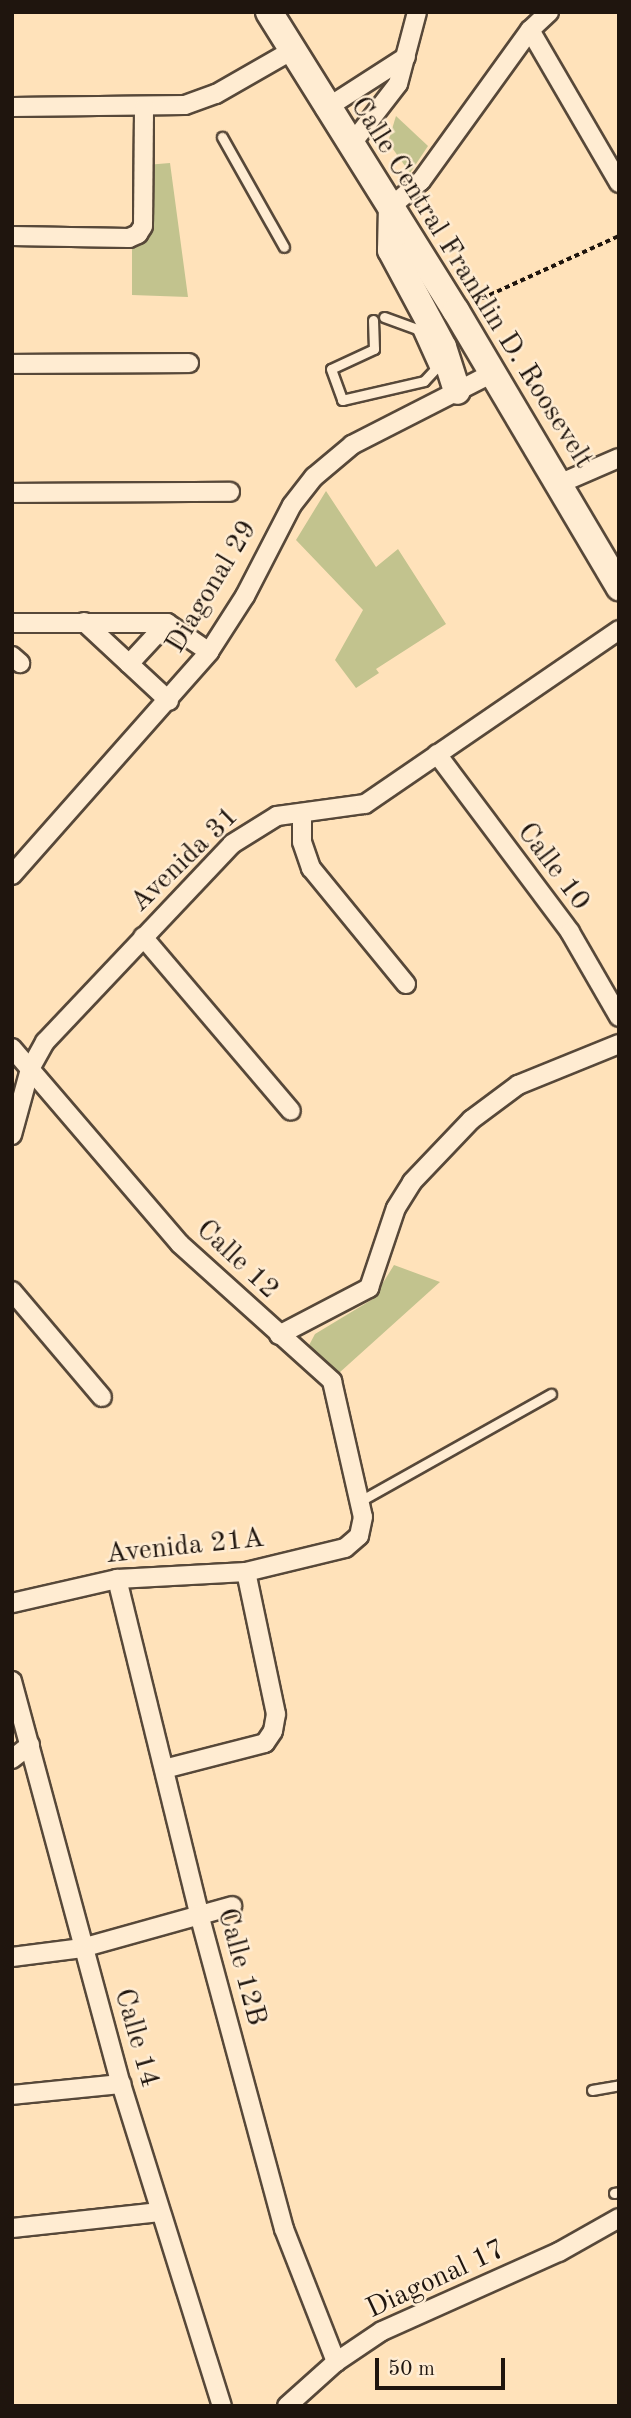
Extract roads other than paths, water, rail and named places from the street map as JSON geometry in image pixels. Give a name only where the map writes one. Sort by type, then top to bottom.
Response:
[{"type":"main road","name":"Calle Central Franklin D. Roosevelt","points":[[269,12],[325,108],[392,206],[457,311],[619,587]]},
{"type":"main road","points":[[392,206],[391,250],[443,347],[457,391]]},
{"type":"street","points":[[350,146],[386,106],[406,57],[417,12]]},
{"type":"street","points":[[392,206],[421,181],[530,30],[550,12]]},
{"type":"street","points":[[530,30],[619,183]]},
{"type":"street","points":[[12,107],[144,107],[185,104],[216,94],[291,51]]},
{"type":"street","points":[[325,108],[406,57]]},
{"type":"street","points":[[12,236],[129,238],[138,234],[143,226],[144,107]]},
{"type":"street","points":[[12,364],[189,363]]},
{"type":"street","name":"Diagonal 29","points":[[12,875],[169,701],[209,652],[245,596],[292,505],[314,477],[352,445],[493,373]]},
{"type":"street","points":[[559,484],[619,458]]},
{"type":"street","points":[[12,493],[230,492]]},
{"type":"street","points":[[84,622],[169,701]]},
{"type":"street","points":[[12,623],[167,623],[209,652]]},
{"type":"street","points":[[129,664],[167,623]]},
{"type":"street","name":"Avenida 31","points":[[12,1135],[30,1069],[45,1042],[248,830],[277,816],[365,804],[619,630]]},
{"type":"street","name":"Calle 10","points":[[437,754],[570,932],[619,1017]]},
{"type":"street","points":[[302,813],[304,853],[311,868],[406,984]]},
{"type":"street","points":[[143,937],[291,1111]]},
{"type":"street","points":[[279,1335],[369,1288],[397,1208],[412,1182],[471,1120],[531,1078],[619,1044]]},
{"type":"street","name":"Calle 12","points":[[12,1048],[180,1244],[332,1381],[359,1500],[359,1536]]},
{"type":"street","points":[[12,1291],[102,1397]]},
{"type":"street","name":"Avenida 21A","points":[[12,1603],[117,1579],[246,1572],[345,1548],[359,1536]]},
{"type":"street","points":[[164,1769],[265,1743],[273,1731],[276,1714],[246,1572]]},
{"type":"street","name":"Calle 12B","points":[[117,1579],[199,1914],[284,2229],[337,2362]]},
{"type":"street","name":"Calle 14","points":[[12,1681],[82,1948],[121,2084],[222,2406]]},
{"type":"street","points":[[12,1759],[30,1745]]},
{"type":"street","points":[[12,1957],[82,1948],[232,1906]]},
{"type":"street","points":[[12,2095],[121,2084]]},
{"type":"street","points":[[12,2228],[160,2212]]},
{"type":"street","name":"Diagonal 17","points":[[286,2406],[337,2362],[382,2331],[559,2252],[619,2218]]},
{"type":"lane","points":[[222,137],[284,247]]},
{"type":"lane","points":[[373,320],[374,349],[331,369],[342,400],[424,381],[435,369],[417,329],[384,317]]},
{"type":"lane","points":[[359,1500],[551,1394]]},
{"type":"lane","points":[[592,2090],[619,2085]]}]
